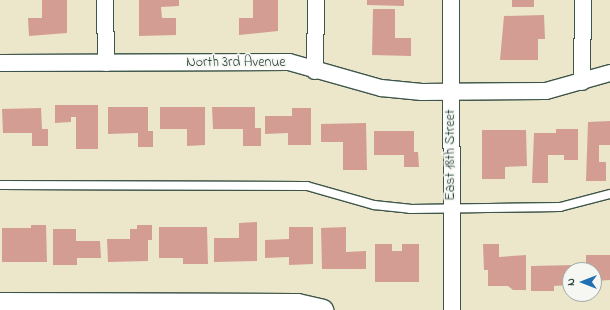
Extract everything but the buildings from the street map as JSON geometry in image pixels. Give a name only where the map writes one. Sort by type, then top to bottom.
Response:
[{"type":"street","points":[[105,0],[106,63]]},
{"type":"street","points":[[315,71],[316,0]]},
{"type":"street","name":"East 18th Street","points":[[451,0],[452,310]]},
{"type":"street","points":[[582,82],[583,0]]},
{"type":"street","name":"North 3rd Avenue","points":[[0,63],[289,62],[315,71],[381,88],[451,92],[546,91],[610,73]]},
{"type":"street","points":[[0,303],[297,304],[322,310]]},
{"type":"lane","points":[[0,185],[307,186],[374,205],[410,209],[560,207],[610,194]]}]
